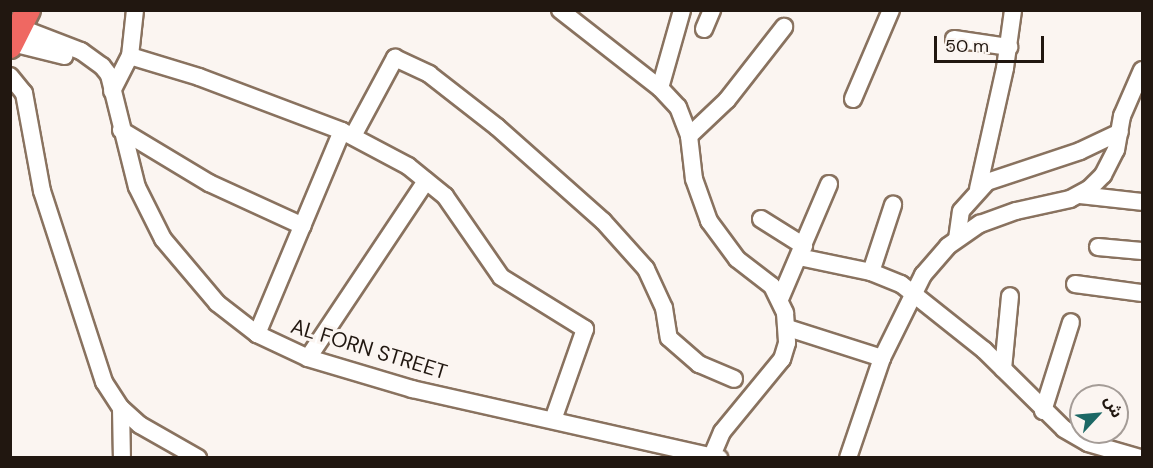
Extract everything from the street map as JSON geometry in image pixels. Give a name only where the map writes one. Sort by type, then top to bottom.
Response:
[{"type":"street","points":[[18,32],[97,73],[112,91],[130,56],[135,10]]},
{"type":"street","points":[[560,10],[660,88],[678,107],[689,136],[698,193],[716,234],[736,260],[772,286],[780,299],[788,328],[787,343],[774,372],[722,432],[714,457]]},
{"type":"street","points":[[660,88],[681,10]]},
{"type":"street","points":[[704,29],[712,10]]},
{"type":"street","points":[[853,99],[891,10]]},
{"type":"street","points":[[957,239],[961,211],[978,189],[1009,47],[1013,10]]},
{"type":"street","points":[[689,136],[727,100],[784,27]]},
{"type":"street","points":[[954,39],[1009,47]]},
{"type":"street","points":[[130,56],[199,77],[347,134],[408,166],[426,181],[460,214],[501,277],[585,329],[553,420]]},
{"type":"street","points":[[257,334],[303,226],[347,134],[393,59],[429,74],[497,126],[603,221],[646,269],[664,308],[669,338],[699,364],[734,379]]},
{"type":"street","points":[[1080,195],[1103,175],[1120,132],[1122,116],[1143,70]]},
{"type":"street","points":[[10,76],[24,93],[42,191],[90,349],[104,382],[121,408],[166,443],[198,458]]},
{"type":"street","name":"AL FORN STREET","points":[[112,91],[137,187],[163,239],[217,303],[257,334],[308,357],[412,389],[714,457]]},
{"type":"street","points":[[121,130],[209,183],[303,226]]},
{"type":"street","points":[[978,189],[1120,132]]},
{"type":"street","points":[[308,357],[426,181]]},
{"type":"street","points":[[780,299],[802,252],[829,184]]},
{"type":"street","points":[[849,458],[882,358],[913,292],[934,260],[957,239],[998,216],[1080,195],[1143,202]]},
{"type":"street","points":[[871,272],[893,205]]},
{"type":"street","points":[[761,219],[802,252],[871,272],[913,292],[1003,369],[1043,411],[1088,443],[1140,458]]},
{"type":"street","points":[[1098,247],[1143,251]]},
{"type":"street","points":[[1075,284],[1143,293]]},
{"type":"street","points":[[1003,369],[1010,296]]},
{"type":"street","points":[[1043,411],[1071,322]]},
{"type":"street","points":[[788,328],[882,358]]},
{"type":"street","points":[[121,408],[122,458]]}]
